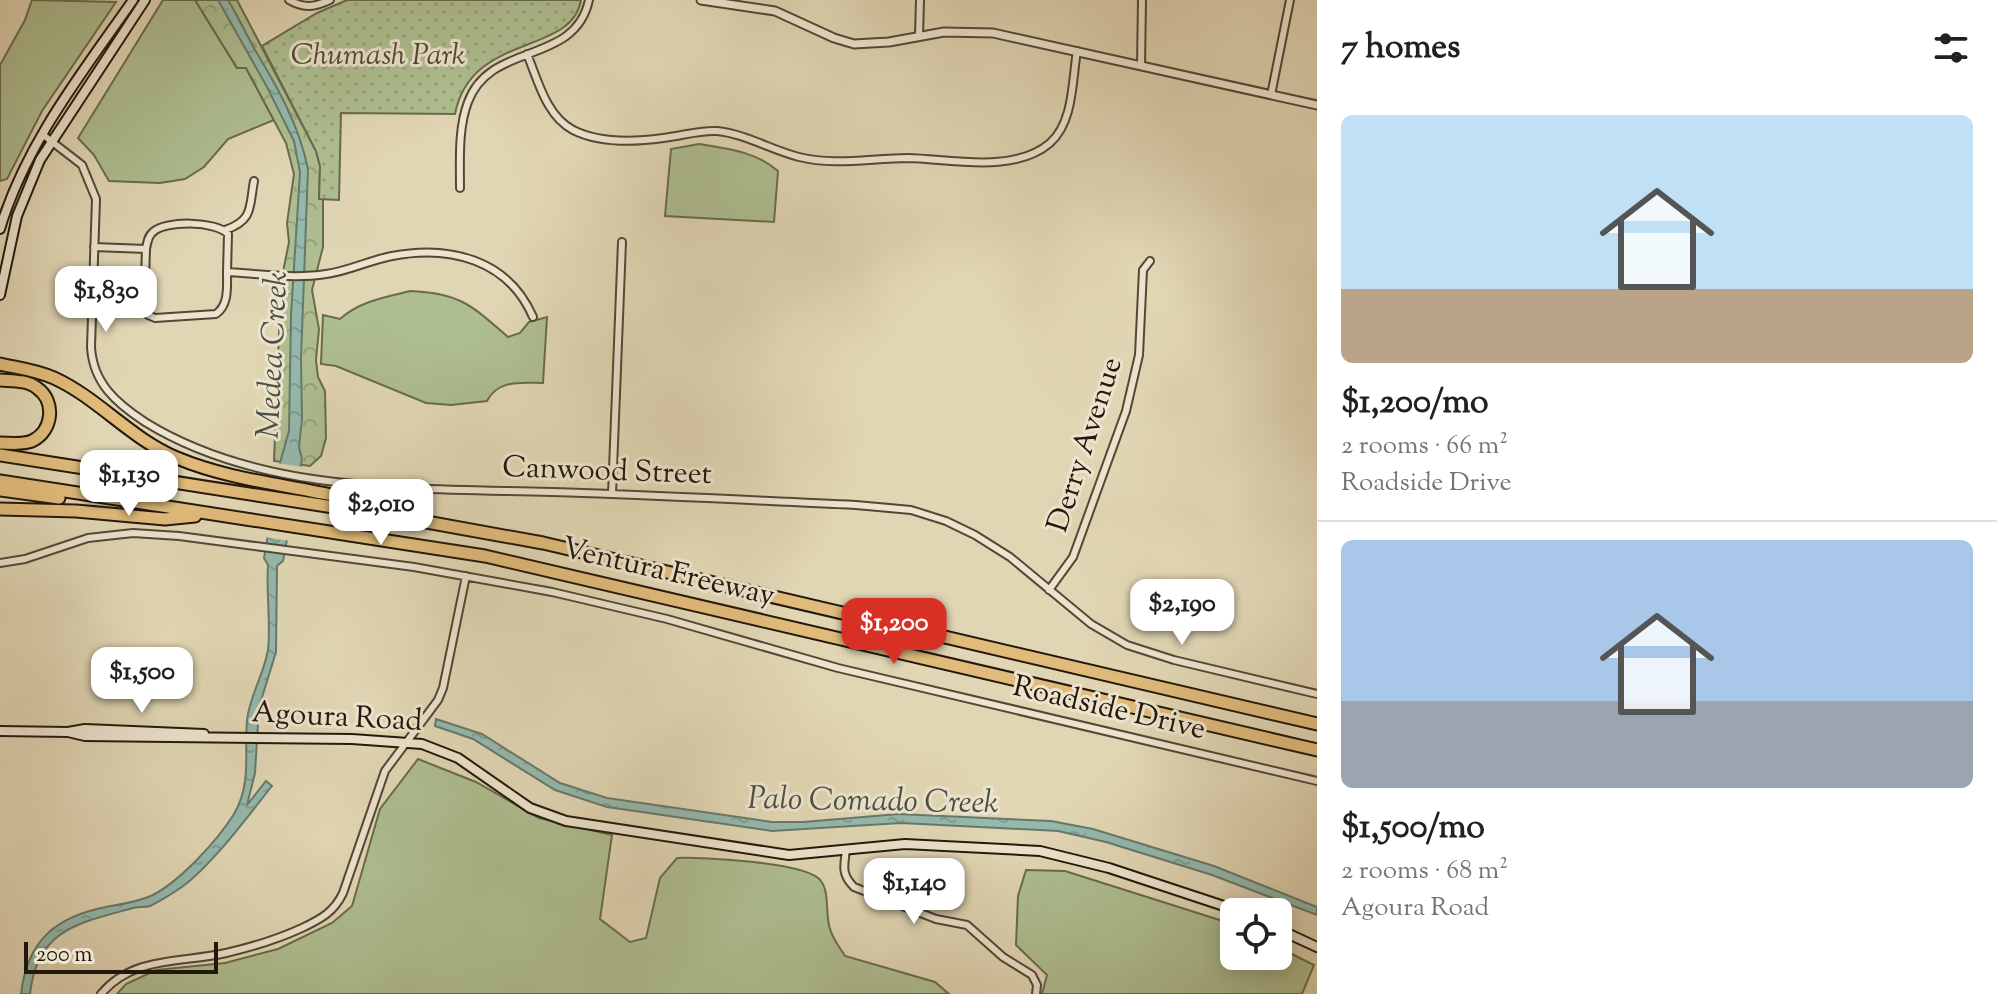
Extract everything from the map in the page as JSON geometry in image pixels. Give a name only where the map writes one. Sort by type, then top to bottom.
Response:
[{"type":"highway","points":[[0,364],[33,370],[63,382],[128,431],[177,458],[270,477],[309,498]]},
{"type":"highway","points":[[0,380],[26,383],[37,388],[47,398],[50,410],[47,426],[33,440],[0,443]]},
{"type":"highway","name":"Ventura Freeway","points":[[0,455],[267,497],[309,498],[543,543],[1317,724]]},
{"type":"highway","name":"Ventura Freeway","points":[[0,481],[413,543],[554,570],[1317,750]]},
{"type":"highway","points":[[0,490],[85,502],[133,502]]},
{"type":"highway","points":[[0,509],[165,519],[211,514]]},
{"type":"main road","points":[[0,229],[24,165],[41,133],[133,0]]},
{"type":"main road","points":[[0,295],[20,206],[29,181],[52,139],[145,0]]},
{"type":"main road","name":"Agoura Road","points":[[0,731],[68,732],[85,729],[422,744],[445,751],[530,808],[566,821],[789,855],[905,844],[1040,851],[1109,868],[1220,905]]},
{"type":"main road","points":[[1292,935],[1317,947]]},
{"type":"street","points":[[289,0],[301,6],[318,6],[330,0]]},
{"type":"street","points":[[460,188],[462,133],[468,101],[476,85],[488,72],[573,33],[585,16],[589,0]]},
{"type":"street","points":[[701,0],[775,11],[854,44],[889,42],[944,32],[993,33],[1317,105]]},
{"type":"street","points":[[1141,66],[1142,0]]},
{"type":"street","points":[[1271,95],[1290,0]]},
{"type":"street","points":[[919,36],[920,2]]},
{"type":"street","points":[[527,54],[553,112],[562,123],[589,136],[644,140],[716,131],[800,157],[831,162],[908,158],[976,162],[1026,155],[1051,142],[1066,119],[1077,51]]},
{"type":"street","name":"Canwood Street","points":[[41,133],[82,165],[96,199],[91,353],[95,371],[106,390],[127,410],[170,437],[270,477],[302,476],[389,485],[911,510],[946,521],[984,540],[1010,557],[1091,624],[1142,651],[1317,694]]},
{"type":"street","points":[[225,230],[228,234],[226,302],[223,310],[216,314],[155,318],[148,315],[144,308],[146,249],[152,232],[159,228],[200,223],[225,230],[238,225],[246,219],[254,181]]},
{"type":"street","points":[[612,494],[622,242]]},
{"type":"street","points":[[94,247],[146,249]]},
{"type":"street","points":[[227,272],[314,275],[344,271],[393,256],[432,252],[465,256],[488,266],[504,279],[533,317]]},
{"type":"street","name":"Derry Avenue","points":[[1049,590],[1073,557],[1126,411],[1139,355],[1143,270],[1150,261]]},
{"type":"street","name":"Roadside Drive","points":[[0,563],[25,559],[88,538],[114,534],[159,534],[466,576],[667,619],[838,668],[1317,781]]},
{"type":"street","points":[[101,994],[115,980],[136,967],[248,947],[288,935],[328,914],[343,893],[385,771],[438,700],[443,688],[466,576]]},
{"type":"street","points":[[846,850],[843,871],[854,887],[936,919],[967,925],[1003,957],[1032,975],[1037,985],[1036,994]]},
{"type":"green space","points":[[32,0],[116,2],[42,111],[7,179],[0,181],[0,65],[25,20]]},
{"type":"green space","points":[[163,0],[195,0],[237,68],[246,68],[274,120],[228,139],[204,167],[185,179],[160,183],[109,181],[94,155],[78,138]]},
{"type":"green space","points":[[195,0],[237,0],[316,151],[320,166],[323,247],[312,290],[319,329],[318,377],[325,391],[326,438],[321,456],[310,466],[274,461],[281,282],[289,242],[287,223],[294,174],[286,143],[246,68],[237,68]]},
{"type":"green space","name":"Chumash Park","points":[[347,0],[581,0],[574,18],[560,30],[480,69],[465,88],[455,114],[341,113],[339,200],[319,199],[320,166],[316,151],[262,46],[317,13]]},
{"type":"green space","points":[[699,144],[751,155],[778,171],[774,222],[665,216],[671,149]]},
{"type":"green space","points":[[410,291],[442,295],[465,303],[508,337],[520,333],[529,322],[547,317],[543,383],[504,386],[487,401],[451,405],[426,403],[336,366],[321,364],[323,315],[340,319],[365,304]]},
{"type":"green space","points":[[418,759],[476,782],[539,818],[612,835],[600,919],[630,942],[646,938],[660,878],[677,858],[776,865],[797,869],[821,881],[826,892],[830,929],[845,956],[935,982],[949,994],[117,994],[126,984],[156,970],[225,963],[278,949],[332,923],[352,906],[380,809]]},
{"type":"green space","points":[[1026,870],[1065,871],[1220,920],[1220,970],[1292,970],[1292,954],[1314,965],[1302,994],[1042,994],[1047,975],[1016,945],[1018,896]]},
{"type":"water","points":[[218,0],[228,0],[280,93],[299,137],[308,169],[299,447],[302,459],[283,561],[277,566],[276,652],[259,707],[255,773],[247,805],[266,781],[272,786],[217,853],[182,887],[150,906],[95,919],[64,932],[51,942],[34,972],[30,994],[21,994],[30,959],[47,934],[72,917],[142,899],[164,888],[198,859],[218,836],[234,814],[243,791],[247,720],[268,650],[268,565],[264,558],[280,463],[289,431],[291,315],[300,172],[294,141]]},
{"type":"water","points":[[436,719],[482,734],[560,783],[607,798],[772,822],[899,814],[1051,821],[1093,829],[1214,866],[1317,907],[1317,915],[1292,905],[1292,898],[1272,898],[1212,875],[1106,842],[1058,831],[901,823],[772,831],[607,807],[555,790],[473,739],[435,726]]},
{"type":"pier","points":[[276,463],[304,467],[301,483],[273,479]]},
{"type":"pier","points":[[273,480],[302,487],[291,541],[264,537]]},
{"type":"water label","name":"Medea Creek","points":[[274,355]]},
{"type":"water label","name":"Palo Comado Creek","points":[[873,802]]}]
